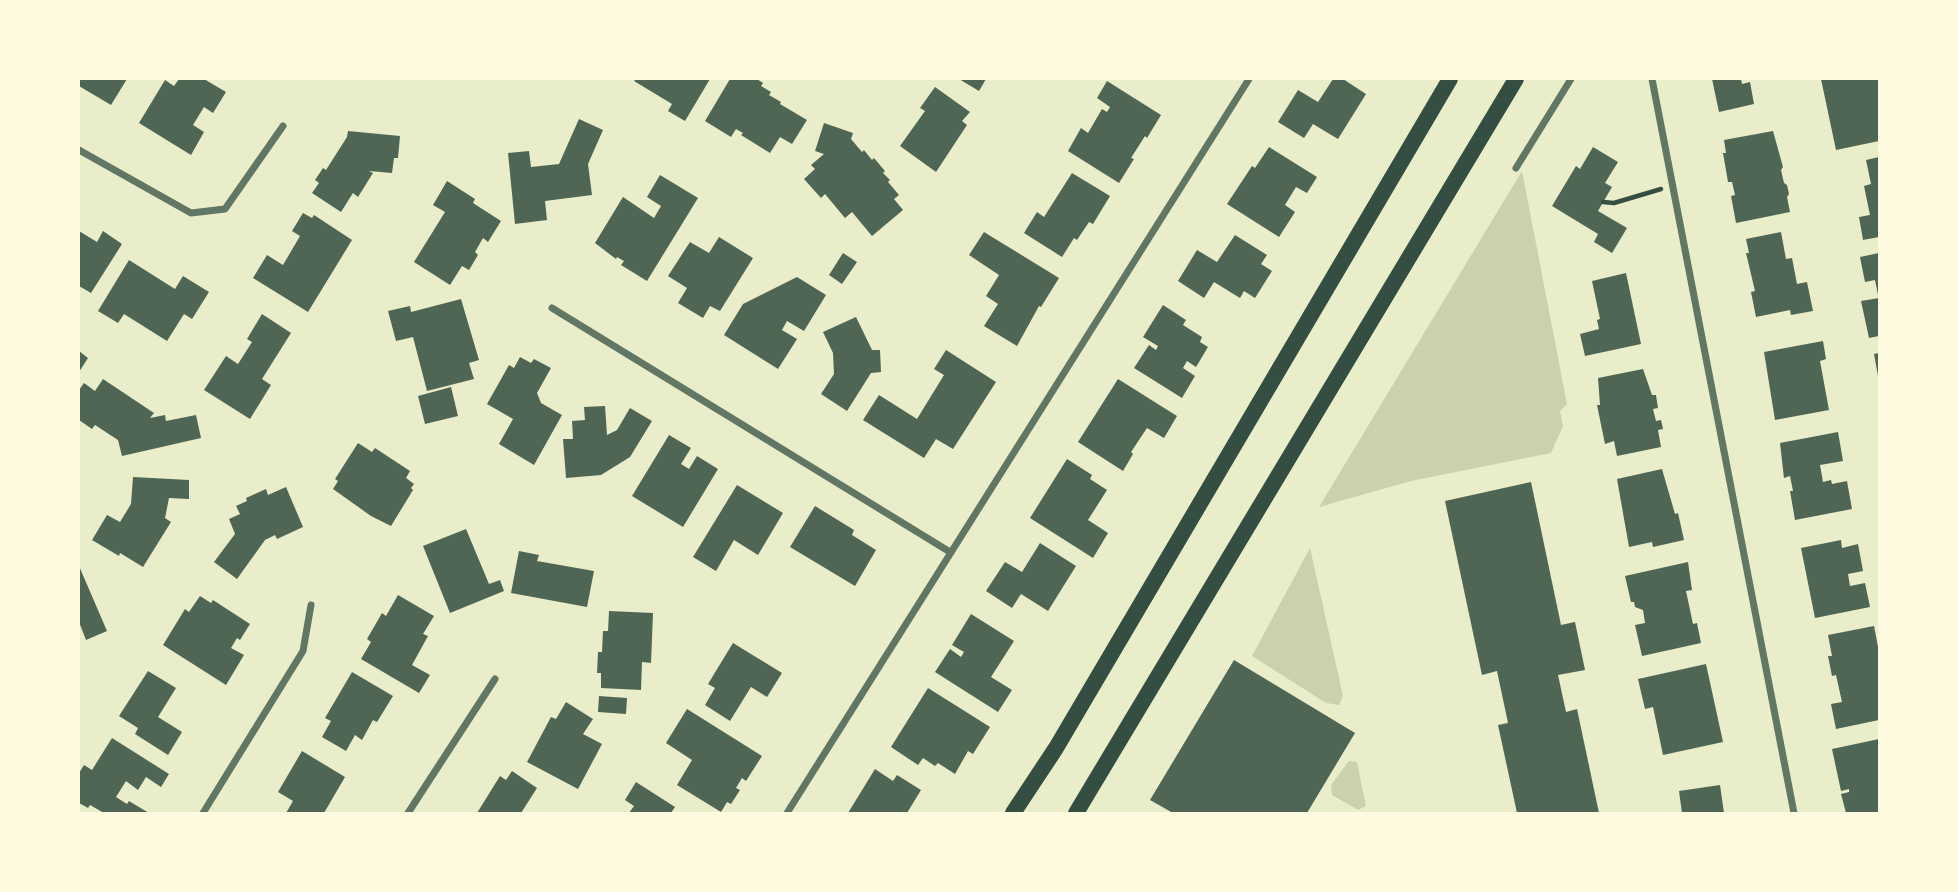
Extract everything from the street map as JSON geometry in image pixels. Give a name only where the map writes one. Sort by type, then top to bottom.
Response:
[{"type":"highway","points":[[1013,813],[1056,748],[1450,79]]},
{"type":"highway","points":[[1076,813],[1516,79]]},
{"type":"street","points":[[787,813],[1249,79]]},
{"type":"street","points":[[1516,168],[1571,79]]},
{"type":"street","points":[[1652,79],[1794,813]]},
{"type":"street","points":[[79,150],[191,213],[225,209],[283,126]]},
{"type":"street","points":[[552,308],[950,552]]},
{"type":"street","points":[[203,813],[303,651],[311,605]]},
{"type":"street","points":[[408,813],[495,679]]},
{"type":"path","points":[[1603,202],[1614,203],[1672,185]]},
{"type":"green space","points":[[1522,171],[1567,404],[1560,411],[1563,426],[1551,453],[1411,481],[1319,507]]},
{"type":"green space","points":[[1310,548],[1343,696],[1339,705],[1326,703],[1252,656]]},
{"type":"green space","points":[[1349,761],[1357,762],[1366,806],[1358,810],[1332,795],[1331,785]]},
{"type":"building","points":[[79,79],[127,79],[111,105],[79,86]]},
{"type":"building","points":[[179,79],[204,79],[226,92],[213,113],[204,107],[193,125],[204,132],[191,155],[139,123],[165,80],[174,86]]},
{"type":"building","points":[[710,79],[685,121],[668,111],[672,104],[634,81]]},
{"type":"building","points":[[730,79],[757,79],[763,83],[761,86],[771,92],[769,95],[807,120],[792,144],[780,137],[770,153],[736,129],[731,137],[705,121]]},
{"type":"building","points":[[959,79],[986,79],[979,91]]},
{"type":"building","points":[[1333,79],[1343,79],[1366,94],[1338,139],[1313,124],[1304,138],[1278,122],[1298,90],[1318,102]]},
{"type":"building","points":[[1712,79],[1741,79],[1742,84],[1750,82],[1754,104],[1719,112]]},
{"type":"building","points":[[1821,79],[1879,79],[1879,141],[1836,150]]},
{"type":"building","points":[[1107,81],[1161,115],[1131,158],[1134,159],[1119,183],[1068,151],[1081,128],[1088,133],[1102,109],[1107,112],[1110,107],[1097,98]]},
{"type":"building","points":[[935,87],[970,112],[962,121],[967,125],[936,172],[900,146],[925,111],[920,108]]},
{"type":"building","points":[[579,119],[603,130],[588,164],[592,195],[545,201],[547,220],[515,224],[508,153],[529,151],[531,167],[559,164]]},
{"type":"building","points":[[824,123],[853,133],[851,139],[862,152],[864,150],[872,160],[874,158],[899,195],[894,199],[903,210],[872,236],[852,212],[845,218],[825,194],[821,198],[804,179],[815,169],[811,165],[824,154],[815,151]]},
{"type":"building","points":[[348,131],[400,136],[398,158],[394,158],[392,173],[369,171],[373,173],[358,197],[353,193],[341,212],[312,193],[319,183],[315,180],[323,168],[326,170]]},
{"type":"building","points":[[1773,131],[1783,167],[1781,170],[1784,183],[1789,194],[1787,197],[1790,212],[1736,223],[1731,196],[1735,195],[1732,182],[1728,182],[1723,153],[1726,153],[1724,140]]},
{"type":"building","points":[[1269,147],[1317,177],[1307,193],[1296,187],[1285,205],[1295,212],[1279,237],[1227,204],[1252,166],[1255,168]]},
{"type":"building","points":[[1593,147],[1618,162],[1605,183],[1612,187],[1598,211],[1627,228],[1612,253],[1594,242],[1598,234],[1552,206],[1576,166],[1580,169]]},
{"type":"building","points":[[1879,157],[1879,237],[1863,240],[1859,217],[1870,215],[1864,186],[1871,184],[1866,160]]},
{"type":"building","points":[[1072,173],[1110,196],[1093,224],[1089,222],[1077,240],[1074,238],[1062,257],[1024,233],[1037,212],[1044,217]]},
{"type":"building","points":[[660,175],[698,198],[647,281],[621,265],[624,261],[617,257],[616,259],[595,243],[623,197],[654,218],[661,206],[647,197]]},
{"type":"building","points":[[447,181],[475,199],[473,203],[501,221],[488,242],[483,238],[475,252],[478,255],[469,270],[462,266],[450,285],[414,262],[445,212],[433,205]]},
{"type":"building","points":[[303,213],[312,218],[314,215],[352,240],[308,312],[253,278],[267,255],[283,265],[300,236],[292,231]]},
{"type":"building","points":[[79,231],[97,242],[103,231],[122,244],[91,293],[79,286]]},
{"type":"building","points":[[984,232],[1059,278],[1041,307],[1039,306],[1017,346],[984,326],[998,304],[986,296],[999,275],[969,255]]},
{"type":"building","points":[[1781,232],[1786,259],[1792,258],[1797,284],[1807,282],[1813,311],[1791,315],[1790,310],[1756,317],[1751,292],[1755,291],[1746,253],[1749,253],[1746,239]]},
{"type":"building","points":[[1235,235],[1267,255],[1261,264],[1272,271],[1255,298],[1244,291],[1240,298],[1214,282],[1204,298],[1178,281],[1197,250],[1217,262]]},
{"type":"building","points":[[719,237],[753,258],[720,311],[710,306],[703,318],[678,303],[687,288],[668,276],[690,242],[709,253]]},
{"type":"building","points":[[843,253],[857,262],[842,284],[829,275]]},
{"type":"building","points":[[1879,253],[1878,295],[1875,280],[1865,282],[1860,257]]},
{"type":"building","points":[[129,260],[175,289],[183,276],[209,292],[192,319],[184,314],[167,341],[124,314],[118,323],[98,311]]},
{"type":"building","points":[[1626,273],[1641,344],[1585,356],[1580,334],[1599,329],[1597,320],[1600,319],[1592,281]]},
{"type":"building","points":[[797,277],[826,295],[804,331],[787,321],[782,330],[797,339],[778,369],[724,335],[743,304]]},
{"type":"building","points":[[1879,298],[1879,336],[1869,338],[1861,301]]},
{"type":"building","points":[[461,299],[479,360],[469,363],[474,379],[427,391],[413,337],[396,341],[388,311],[410,306],[411,312]]},
{"type":"building","points":[[1163,305],[1186,320],[1183,325],[1202,337],[1200,342],[1208,347],[1196,367],[1187,361],[1183,368],[1195,376],[1182,398],[1134,368],[1149,345],[1156,350],[1158,346],[1143,337]]},
{"type":"building","points":[[262,314],[291,333],[262,379],[271,385],[250,419],[204,390],[226,356],[238,364],[252,342],[247,339]]},
{"type":"building","points":[[856,317],[872,350],[880,350],[881,372],[871,373],[847,411],[821,394],[834,374],[833,353],[823,332]]},
{"type":"building","points":[[1823,341],[1826,359],[1820,361],[1829,410],[1775,420],[1764,352]]},
{"type":"building","points":[[946,350],[996,382],[953,449],[936,439],[924,458],[863,420],[879,395],[917,419],[944,375],[934,369]]},
{"type":"building","points":[[79,351],[88,358],[79,372]]},
{"type":"building","points":[[1879,353],[1879,375],[1878,376],[1874,354]]},
{"type":"building","points":[[520,357],[531,363],[534,359],[551,368],[537,393],[541,403],[562,415],[534,465],[499,444],[513,419],[487,404],[509,365],[514,368]]},
{"type":"building","points":[[1643,369],[1652,395],[1656,395],[1658,408],[1653,409],[1656,421],[1661,420],[1663,429],[1658,430],[1661,447],[1617,456],[1614,441],[1605,444],[1597,405],[1600,405],[1598,378]]},
{"type":"building","points":[[103,379],[154,413],[150,418],[165,415],[166,421],[196,415],[201,438],[122,456],[118,440],[95,425],[92,429],[79,420],[79,390],[84,383],[95,391]]},
{"type":"building","points":[[1118,379],[1177,416],[1164,438],[1147,428],[1131,452],[1133,454],[1123,471],[1078,442]]},
{"type":"building","points":[[451,387],[458,416],[425,424],[418,396]]},
{"type":"building","points":[[605,406],[607,435],[617,430],[630,408],[652,421],[630,457],[601,475],[566,478],[563,439],[573,439],[572,421],[585,420],[584,407]]},
{"type":"building","points":[[1838,432],[1843,461],[1820,465],[1823,482],[1831,480],[1832,484],[1847,481],[1852,509],[1795,520],[1790,491],[1793,491],[1790,476],[1784,478],[1780,443]]},
{"type":"building","points":[[669,435],[691,448],[681,464],[689,469],[697,456],[718,469],[683,527],[632,496]]},
{"type":"building","points":[[358,443],[372,452],[375,448],[410,471],[406,478],[414,484],[411,488],[413,490],[391,526],[371,516],[333,489],[338,481],[335,479]]},
{"type":"building","points":[[1067,459],[1092,475],[1090,479],[1107,490],[1088,520],[1108,533],[1093,558],[1030,518]]},
{"type":"building","points":[[1662,469],[1675,514],[1678,513],[1684,540],[1653,547],[1652,542],[1629,547],[1617,479]]},
{"type":"building","points":[[133,477],[189,480],[189,499],[169,498],[165,518],[171,522],[143,567],[92,540],[107,515],[120,522],[131,504]]},
{"type":"building","points":[[1531,482],[1561,625],[1575,622],[1585,670],[1558,675],[1566,712],[1577,709],[1599,813],[1517,813],[1498,725],[1508,723],[1497,671],[1482,675],[1445,501]]},
{"type":"building","points":[[737,485],[783,513],[758,555],[734,540],[716,571],[693,557]]},
{"type":"building","points":[[286,487],[303,527],[277,539],[275,535],[265,540],[237,579],[214,562],[235,534],[229,519],[240,514],[236,506],[247,501],[246,498],[266,489],[268,495]]},
{"type":"building","points":[[815,506],[854,530],[852,535],[876,550],[855,586],[790,547]]},
{"type":"building","points":[[466,529],[489,584],[500,580],[504,591],[450,613],[423,546]]},
{"type":"building","points":[[1841,540],[1842,548],[1858,544],[1863,571],[1848,574],[1850,586],[1865,583],[1870,607],[1815,618],[1801,548]]},
{"type":"building","points":[[1040,543],[1076,566],[1048,611],[1021,594],[1012,608],[986,591],[1005,562],[1022,572]]},
{"type":"building","points":[[519,551],[539,555],[537,561],[594,571],[587,607],[511,593]]},
{"type":"building","points":[[1688,562],[1692,590],[1686,591],[1693,624],[1697,623],[1701,643],[1642,656],[1635,625],[1645,623],[1643,610],[1631,602],[1625,576]]},
{"type":"building","points":[[79,566],[107,631],[86,640],[79,622]]},
{"type":"building","points":[[398,595],[434,616],[423,634],[428,636],[412,665],[430,675],[419,693],[361,659],[371,642],[367,639],[382,613],[386,616]]},
{"type":"building","points":[[200,596],[211,603],[213,600],[250,624],[231,648],[244,655],[226,685],[163,645],[185,609],[189,612]]},
{"type":"building","points":[[609,611],[653,613],[651,663],[642,662],[641,690],[601,688],[601,673],[597,673],[598,652],[602,652],[603,631],[608,631]]},
{"type":"building","points":[[971,614],[1014,641],[991,677],[1012,690],[998,712],[935,672],[950,649],[961,657],[964,652],[952,645]]},
{"type":"building","points":[[1874,626],[1879,652],[1879,720],[1836,729],[1831,704],[1842,702],[1836,675],[1832,676],[1828,635]]},
{"type":"building","points":[[733,643],[782,673],[767,697],[751,687],[730,721],[705,705],[715,688],[708,684]]},
{"type":"building","points":[[1234,660],[1355,733],[1307,813],[1173,813],[1150,800]]},
{"type":"building","points":[[1706,664],[1723,742],[1663,755],[1653,707],[1645,709],[1638,679]]},
{"type":"building","points":[[148,671],[176,688],[158,717],[182,732],[168,755],[135,734],[138,728],[119,716]]},
{"type":"building","points":[[352,672],[393,696],[377,722],[373,720],[362,740],[355,735],[346,751],[322,737],[331,721],[325,718]]},
{"type":"building","points":[[928,688],[990,727],[973,754],[968,751],[955,774],[938,763],[935,766],[923,758],[918,765],[891,747]]},
{"type":"building","points":[[599,696],[627,698],[626,714],[598,712]]},
{"type":"building","points":[[566,702],[593,719],[583,734],[602,744],[578,789],[527,762],[551,717],[556,719]]},
{"type":"building","points":[[687,709],[762,756],[746,781],[742,778],[736,788],[740,790],[731,804],[727,802],[721,812],[677,785],[692,760],[666,743]]},
{"type":"building","points":[[112,738],[169,774],[161,787],[146,777],[138,790],[126,781],[116,797],[149,813],[104,813],[90,805],[88,808],[79,803],[79,773],[84,765],[92,770]]},
{"type":"building","points":[[1879,739],[1879,813],[1846,813],[1841,794],[1849,792],[1849,789],[1841,791],[1832,749]]},
{"type":"building","points":[[302,751],[345,777],[324,813],[286,813],[293,801],[278,792]]},
{"type":"building","points":[[875,769],[893,781],[897,775],[921,790],[907,813],[848,813]]},
{"type":"building","points":[[512,771],[537,788],[521,813],[477,813],[500,776],[506,780]]},
{"type":"building","points":[[636,782],[675,807],[671,813],[629,813],[634,806],[625,800]]},
{"type":"building","points":[[1720,785],[1724,813],[1682,813],[1679,791]]}]
